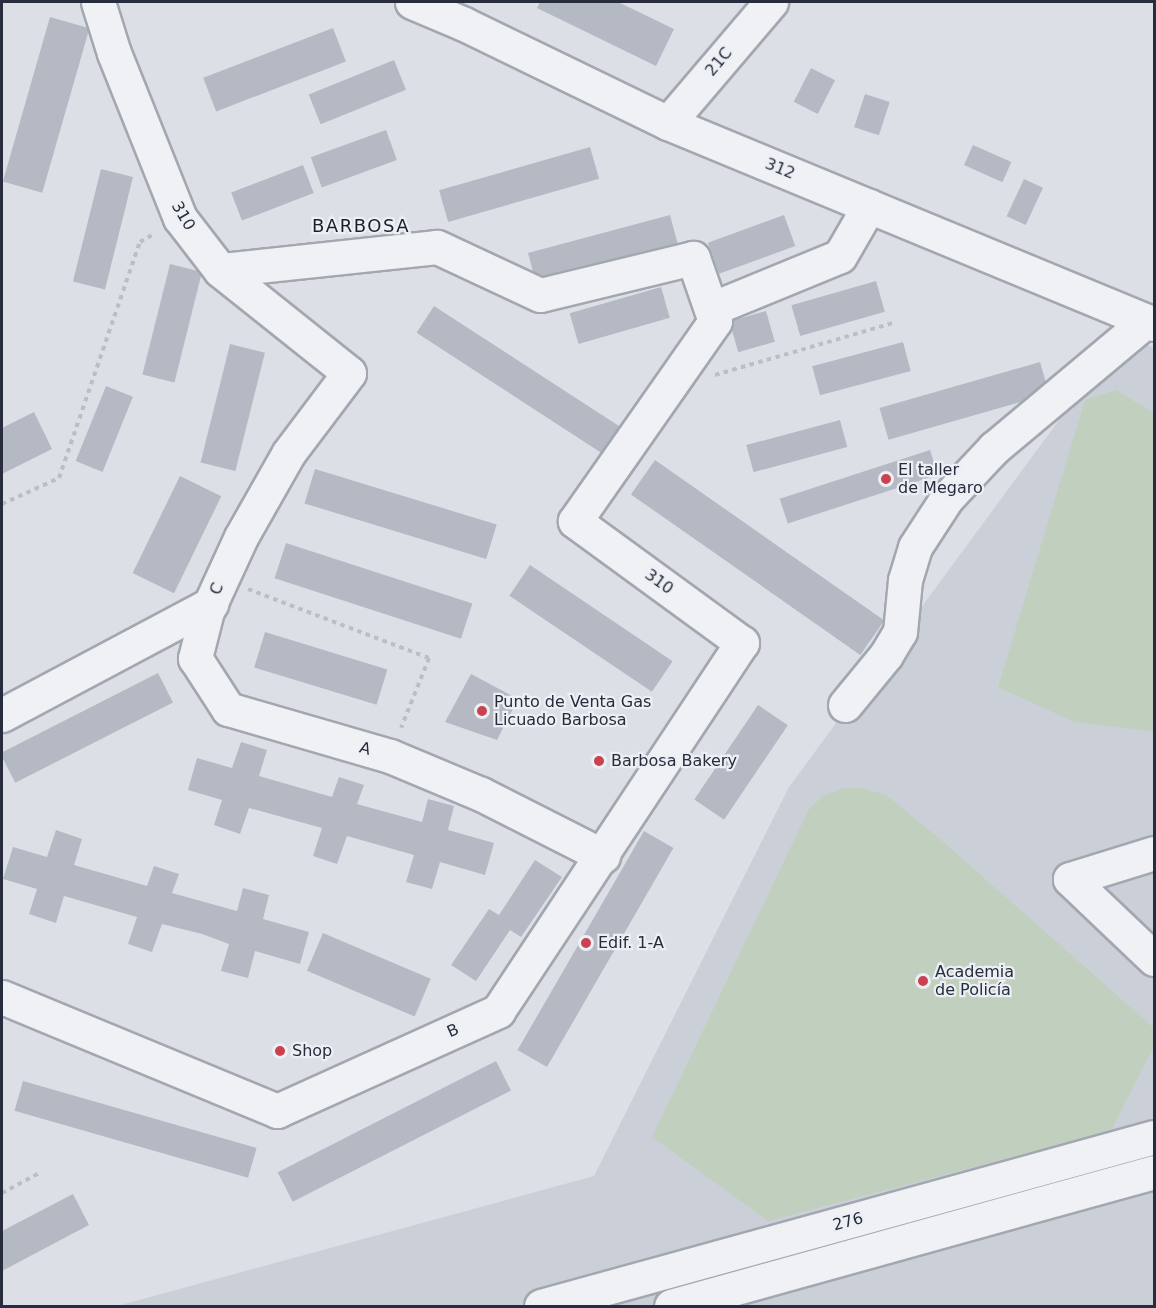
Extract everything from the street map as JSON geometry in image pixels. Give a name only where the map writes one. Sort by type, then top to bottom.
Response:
[{"type":"street","name":"310","points":[[98,2],[114,53],[180,218],[220,270],[349,373]]},
{"type":"street","name":"312","points":[[412,2],[471,13],[668,123],[1150,322]]},
{"type":"street","name":"21C","points":[[668,123],[771,2]]},
{"type":"street","points":[[220,270],[437,247],[540,295],[693,258],[711,309],[840,256],[869,206]]},
{"type":"street","name":"310","points":[[711,309],[715,321],[575,520],[742,644]]},
{"type":"street","points":[[845,705],[886,655],[900,632],[905,580],[915,547],[947,498],[994,448],[1150,322]]},
{"type":"street","name":"C","points":[[2,715],[216,591],[241,537],[288,454],[349,373]]},
{"type":"street","name":"A","points":[[216,591],[195,658],[228,709],[390,756],[482,794],[603,856]]},
{"type":"street","name":"B","points":[[2,997],[277,1111],[498,1011],[742,644]]},
{"type":"street","points":[[1155,853],[1070,879],[1155,959]]},
{"type":"street","name":"276","points":[[541,1306],[1155,1137]]},
{"type":"street","name":"276","points":[[671,1306],[1155,1172]]},
{"type":"path","points":[[2,504],[59,478],[140,242],[180,218]]},
{"type":"path","points":[[713,375],[893,323]]},
{"type":"path","points":[[216,591],[429,658],[390,756]]},
{"type":"path","points":[[2,1194],[41,1172]]},
{"type":"shaded area","name":"Academia de Policía","points":[[1145,344],[1154,348],[1154,1306],[117,1306],[594,1176],[789,787],[1076,397]]},
{"type":"green space","points":[[1116,390],[1154,413],[1154,731],[1074,722],[998,687],[1085,400]]},
{"type":"green space","points":[[844,788],[861,788],[886,795],[940,839],[1154,1028],[1154,1046],[1111,1131],[768,1221],[652,1137],[809,809],[823,796]]},
{"type":"building","points":[[540,2],[618,2],[674,29],[656,66],[537,8]]},
{"type":"building","points":[[50,17],[89,28],[42,193],[3,181]]},
{"type":"building","points":[[333,28],[346,62],[216,111],[203,78]]},
{"type":"building","points":[[394,60],[406,90],[321,124],[309,94]]},
{"type":"building","points":[[811,68],[835,80],[818,114],[794,102]]},
{"type":"building","points":[[865,94],[890,102],[879,135],[854,127]]},
{"type":"building","points":[[386,130],[397,160],[322,187],[311,157]]},
{"type":"building","points":[[973,145],[1011,162],[1002,182],[964,165]]},
{"type":"building","points":[[590,147],[599,179],[448,222],[439,190]]},
{"type":"building","points":[[303,165],[314,193],[242,221],[231,193]]},
{"type":"building","points":[[101,169],[133,177],[105,290],[73,282]]},
{"type":"building","points":[[1024,179],[1043,188],[1026,225],[1007,216]]},
{"type":"building","points":[[670,215],[678,245],[536,283],[528,253]]},
{"type":"building","points":[[784,215],[795,246],[719,274],[708,243]]},
{"type":"building","points":[[170,264],[202,272],[174,383],[142,375]]},
{"type":"building","points":[[876,281],[885,312],[800,336],[791,305]]},
{"type":"building","points":[[661,287],[670,318],[579,344],[570,313]]},
{"type":"building","points":[[434,306],[619,426],[602,453],[417,333]]},
{"type":"building","points":[[766,311],[775,342],[738,352],[729,321]]},
{"type":"building","points":[[903,342],[911,371],[820,395],[812,366]]},
{"type":"building","points":[[230,344],[265,353],[235,471],[200,462]]},
{"type":"building","points":[[1040,362],[1049,394],[889,440],[879,408]]},
{"type":"building","points":[[106,386],[133,397],[103,472],[76,461]]},
{"type":"building","points":[[34,412],[52,449],[2,474],[2,428]]},
{"type":"building","points":[[840,420],[847,447],[754,472],[746,445]]},
{"type":"building","points":[[930,450],[938,475],[788,524],[780,499]]},
{"type":"building","points":[[655,460],[884,621],[860,655],[631,494]]},
{"type":"building","points":[[315,469],[497,525],[486,559],[304,503]]},
{"type":"building","points":[[180,476],[221,496],[174,593],[133,573]]},
{"type":"building","points":[[286,543],[472,604],[461,639],[275,578]]},
{"type":"building","points":[[530,565],[673,661],[652,692],[509,596]]},
{"type":"building","points":[[265,632],[387,669],[377,705],[254,667]]},
{"type":"building","points":[[158,673],[173,702],[15,783],[2,752]]},
{"type":"building","name":"Punto de Venta Gas Licuado Barbosa","points":[[471,674],[518,699],[497,740],[445,722]]},
{"type":"building","points":[[758,705],[788,725],[724,820],[694,800]]},
{"type":"building","points":[[241,742],[267,750],[259,776],[332,797],[339,777],[364,785],[357,804],[422,822],[428,799],[454,806],[448,830],[494,843],[485,875],[440,862],[432,889],[406,882],[414,855],[347,836],[337,864],[313,856],[322,828],[249,808],[240,834],[214,825],[222,800],[188,790],[197,758],[232,768]]},
{"type":"building","points":[[56,830],[82,839],[74,865],[147,886],[154,866],[179,874],[172,893],[237,911],[243,888],[269,895],[263,919],[309,932],[300,964],[255,951],[248,978],[221,971],[229,944],[202,934],[162,924],[152,952],[128,944],[137,917],[64,896],[56,923],[29,914],[37,889],[3,879],[13,847],[47,857]]},
{"type":"building","name":"Edif. 1-A","points":[[644,831],[673,848],[547,1067],[518,1050]]},
{"type":"building","points":[[535,860],[562,877],[521,937],[510,930],[476,981],[451,965],[489,909],[499,915]]},
{"type":"building","points":[[323,933],[431,979],[415,1016],[307,971]]},
{"type":"building","points":[[496,1061],[511,1090],[293,1202],[278,1172]]},
{"type":"building","points":[[23,1081],[257,1148],[248,1178],[14,1111]]},
{"type":"building","points":[[73,1194],[89,1225],[2,1271],[2,1231]]},
{"type":"place","name":"El taller de Megaro","points":[[886,479]]},
{"type":"place","name":"Punto de Venta Gas Licuado Barbosa","points":[[482,711]]},
{"type":"place","name":"Barbosa Bakery","points":[[599,761]]},
{"type":"place","name":"Edif. 1-A","points":[[586,943]]},
{"type":"place","name":"Academia de Policía","points":[[923,981]]},
{"type":"place","name":"Shop","points":[[280,1051]]},
{"type":"district","name":"BARBOSA","points":[[361,226]]}]
